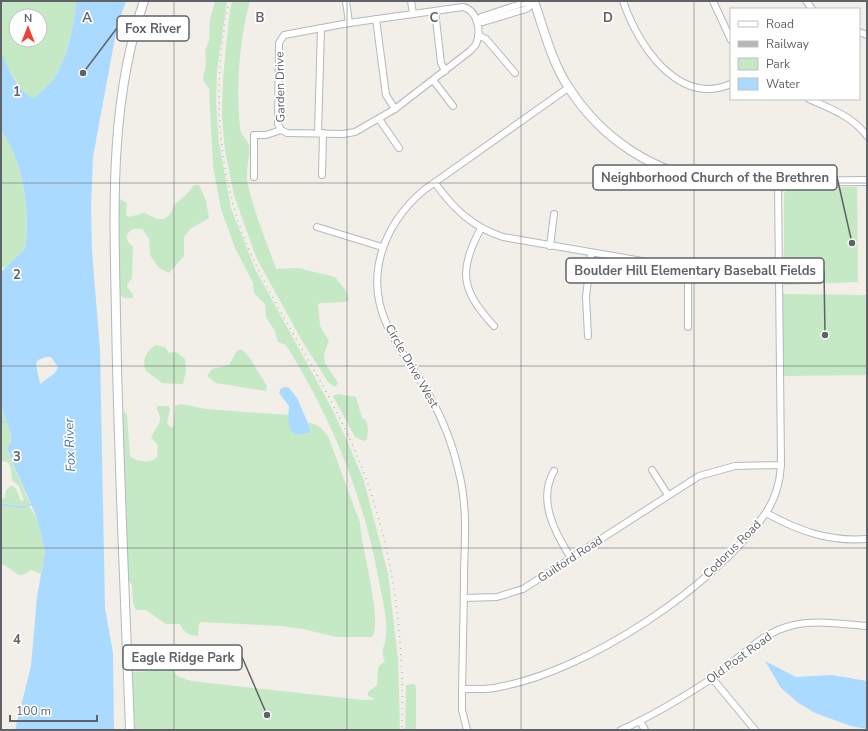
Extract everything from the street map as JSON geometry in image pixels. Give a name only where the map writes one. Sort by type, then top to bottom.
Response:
[{"type":"street","points":[[130,730],[116,358],[114,186],[123,88],[136,22],[144,1]]},
{"type":"street","points":[[346,1],[349,23]]},
{"type":"street","points":[[411,1],[413,14]]},
{"type":"street","points":[[472,1],[469,8],[476,16],[478,35],[486,39],[515,73]]},
{"type":"street","points":[[623,1],[642,44],[654,60],[665,70],[680,80],[701,88],[716,88],[730,84]]},
{"type":"street","points":[[713,1],[730,38]]},
{"type":"street","points":[[477,22],[481,17],[524,3],[534,2],[556,63],[568,88],[595,123],[605,133],[619,144],[650,162],[687,176],[712,181],[867,181]]},
{"type":"street","name":"Garden Drive","points":[[469,8],[463,7],[376,19],[288,33],[282,37],[279,43],[278,124],[281,130],[287,133],[344,134],[355,132],[395,109],[445,71],[470,51],[477,43],[478,35]]},
{"type":"street","points":[[435,11],[442,63],[445,71]]},
{"type":"street","points":[[376,19],[386,95],[395,109]]},
{"type":"street","points":[[321,28],[320,133],[322,175]]},
{"type":"street","points":[[433,80],[453,106]]},
{"type":"street","name":"Circle Drive West","points":[[467,730],[462,710],[465,523],[460,478],[455,456],[441,416],[387,326],[382,314],[377,287],[378,272],[382,247],[393,224],[403,209],[424,190],[568,88]]},
{"type":"street","points":[[811,100],[844,114],[859,125],[867,136]]},
{"type":"street","points":[[379,119],[399,148]]},
{"type":"street","name":"Garden Drive","points":[[254,177],[254,135],[266,135],[281,130]]},
{"type":"street","name":"Codorus Road","points":[[462,689],[498,688],[520,682],[585,656],[630,632],[662,612],[699,581],[735,548],[766,513],[776,490],[781,465],[778,182]]},
{"type":"street","points":[[435,183],[457,211],[481,228],[503,238],[654,263],[722,268],[780,268]]},
{"type":"street","points":[[550,246],[554,214]]},
{"type":"street","points":[[317,227],[382,247]]},
{"type":"street","points":[[481,228],[469,252],[466,273],[469,291],[474,302],[494,326]]},
{"type":"street","points":[[588,336],[586,297],[591,253]]},
{"type":"street","points":[[688,266],[688,327]]},
{"type":"street","name":"Guilford Road","points":[[464,598],[497,597],[510,594],[532,584],[699,476],[721,468],[735,466],[781,465]]},
{"type":"street","points":[[652,470],[668,495]]},
{"type":"street","points":[[554,471],[548,481],[547,492],[550,519],[554,530],[571,558]]},
{"type":"street","points":[[766,513],[791,526],[819,536],[849,540],[867,538]]},
{"type":"street","name":"Old Post Road","points":[[621,730],[640,721],[712,678],[764,636],[779,629],[795,624],[814,623],[867,626]]},
{"type":"street","points":[[712,678],[755,730]]},
{"type":"street","points":[[640,721],[645,730]]},
{"type":"green space","points":[[1,1],[76,1],[72,31],[62,64],[52,81],[34,98],[24,93],[6,65],[1,52]]},
{"type":"green space","points":[[215,1],[227,1],[217,71],[216,103],[219,143],[231,208],[255,269],[331,407],[364,481],[388,574],[398,659],[400,730],[135,730],[131,672],[173,670],[177,676],[191,681],[363,700],[376,699],[368,696],[368,692],[377,685],[378,668],[385,662],[383,651],[386,629],[384,606],[372,545],[354,485],[343,456],[317,399],[286,345],[278,342],[275,331],[266,317],[265,304],[254,293],[253,283],[235,248],[221,209],[213,166],[209,88],[204,82],[203,78],[206,64],[205,51],[209,41],[210,20]]},
{"type":"green space","points":[[232,1],[250,1],[243,32],[239,64],[238,96],[240,130],[249,146],[247,180],[256,214],[276,269],[298,268],[335,277],[346,291],[349,300],[345,302],[318,304],[320,326],[329,341],[324,354],[325,363],[338,383],[335,387],[328,382],[301,339],[256,257],[234,195],[225,151],[222,116],[223,78]]},
{"type":"green space","points":[[1,130],[9,143],[20,172],[26,219],[25,249],[5,268],[1,267]]},
{"type":"green space","points":[[194,185],[199,185],[206,201],[209,218],[190,229],[184,237],[184,256],[169,273],[159,268],[150,255],[149,238],[142,229],[133,230],[126,236],[128,242],[133,247],[132,278],[127,287],[133,294],[133,298],[124,298],[119,294],[117,202],[120,199],[127,203],[126,215],[129,217],[144,213],[157,219],[165,219],[171,213],[174,205],[186,195]]},
{"type":"green space","points":[[857,187],[858,282],[784,285],[784,193],[791,188]]},
{"type":"green space","points":[[781,294],[867,295],[867,375],[784,376]]},
{"type":"green space","points":[[156,345],[165,347],[169,353],[176,352],[185,359],[186,371],[183,384],[162,383],[146,371],[144,363],[145,356]]},
{"type":"green space","points":[[241,349],[247,354],[267,386],[266,391],[216,383],[207,376],[212,369],[229,365],[237,351]]},
{"type":"green space","points":[[338,394],[356,397],[362,418],[366,420],[368,429],[367,439],[364,441],[355,437],[333,396]]},
{"type":"green space","points":[[1,404],[11,433],[10,445],[7,451],[30,504],[22,506],[1,503],[1,499],[5,497],[6,490],[12,485],[16,489],[21,501],[24,500],[19,486],[12,480],[11,468],[8,462],[1,461]]},
{"type":"green space","points":[[181,404],[206,409],[288,415],[288,421],[297,435],[310,433],[308,423],[312,423],[322,429],[328,436],[360,523],[375,616],[375,629],[372,637],[336,637],[303,629],[281,626],[201,622],[199,624],[198,636],[187,633],[183,630],[180,624],[166,624],[146,610],[136,610],[133,603],[132,585],[127,579],[122,415],[125,412],[127,415],[130,456],[140,461],[151,461],[157,457],[158,445],[151,438],[160,421],[157,406],[168,406],[170,409],[167,424],[172,428],[174,424],[175,406]]},
{"type":"green space","points":[[1,504],[21,507],[29,506],[37,518],[45,552],[41,574],[31,570],[25,574],[19,575],[1,563]]},
{"type":"green space","points":[[414,684],[416,687],[416,730],[405,730],[406,685]]},
{"type":"water","points":[[76,1],[126,1],[117,27],[93,157],[91,208],[92,251],[100,350],[105,608],[113,653],[114,730],[15,730],[31,666],[37,597],[45,552],[37,518],[7,450],[11,442],[11,434],[1,404],[1,272],[25,249],[27,219],[24,187],[20,172],[9,143],[1,130],[1,52],[19,86],[29,96],[34,98],[52,81],[62,64],[72,31]],"holes":[[[51,357],[58,367],[55,373],[40,384],[36,364],[38,360]]]},
{"type":"water","points":[[281,388],[289,388],[297,398],[310,428],[310,433],[297,435],[291,431],[288,421],[289,406],[279,393]]},
{"type":"water","points":[[765,661],[796,677],[832,675],[867,681],[867,729],[851,726],[815,713],[797,702],[781,688]]},
{"type":"waterway","points":[[1,422],[9,421]]},
{"type":"waterway","points":[[1,504],[22,507],[33,504]]},
{"type":"railway","points":[[229,1],[223,34],[219,100],[220,133],[232,198],[241,230],[254,261],[347,432],[370,490],[388,557],[399,626],[402,730]]},
{"type":"place","name":"Fox River","points":[[83,73]]},
{"type":"place","name":"Neighborhood Church of the Brethren","points":[[852,243]]},
{"type":"place","name":"Boulder Hill Elementary Baseball Fields","points":[[825,335]]},
{"type":"place","name":"Eagle Ridge Park","points":[[267,715]]}]
